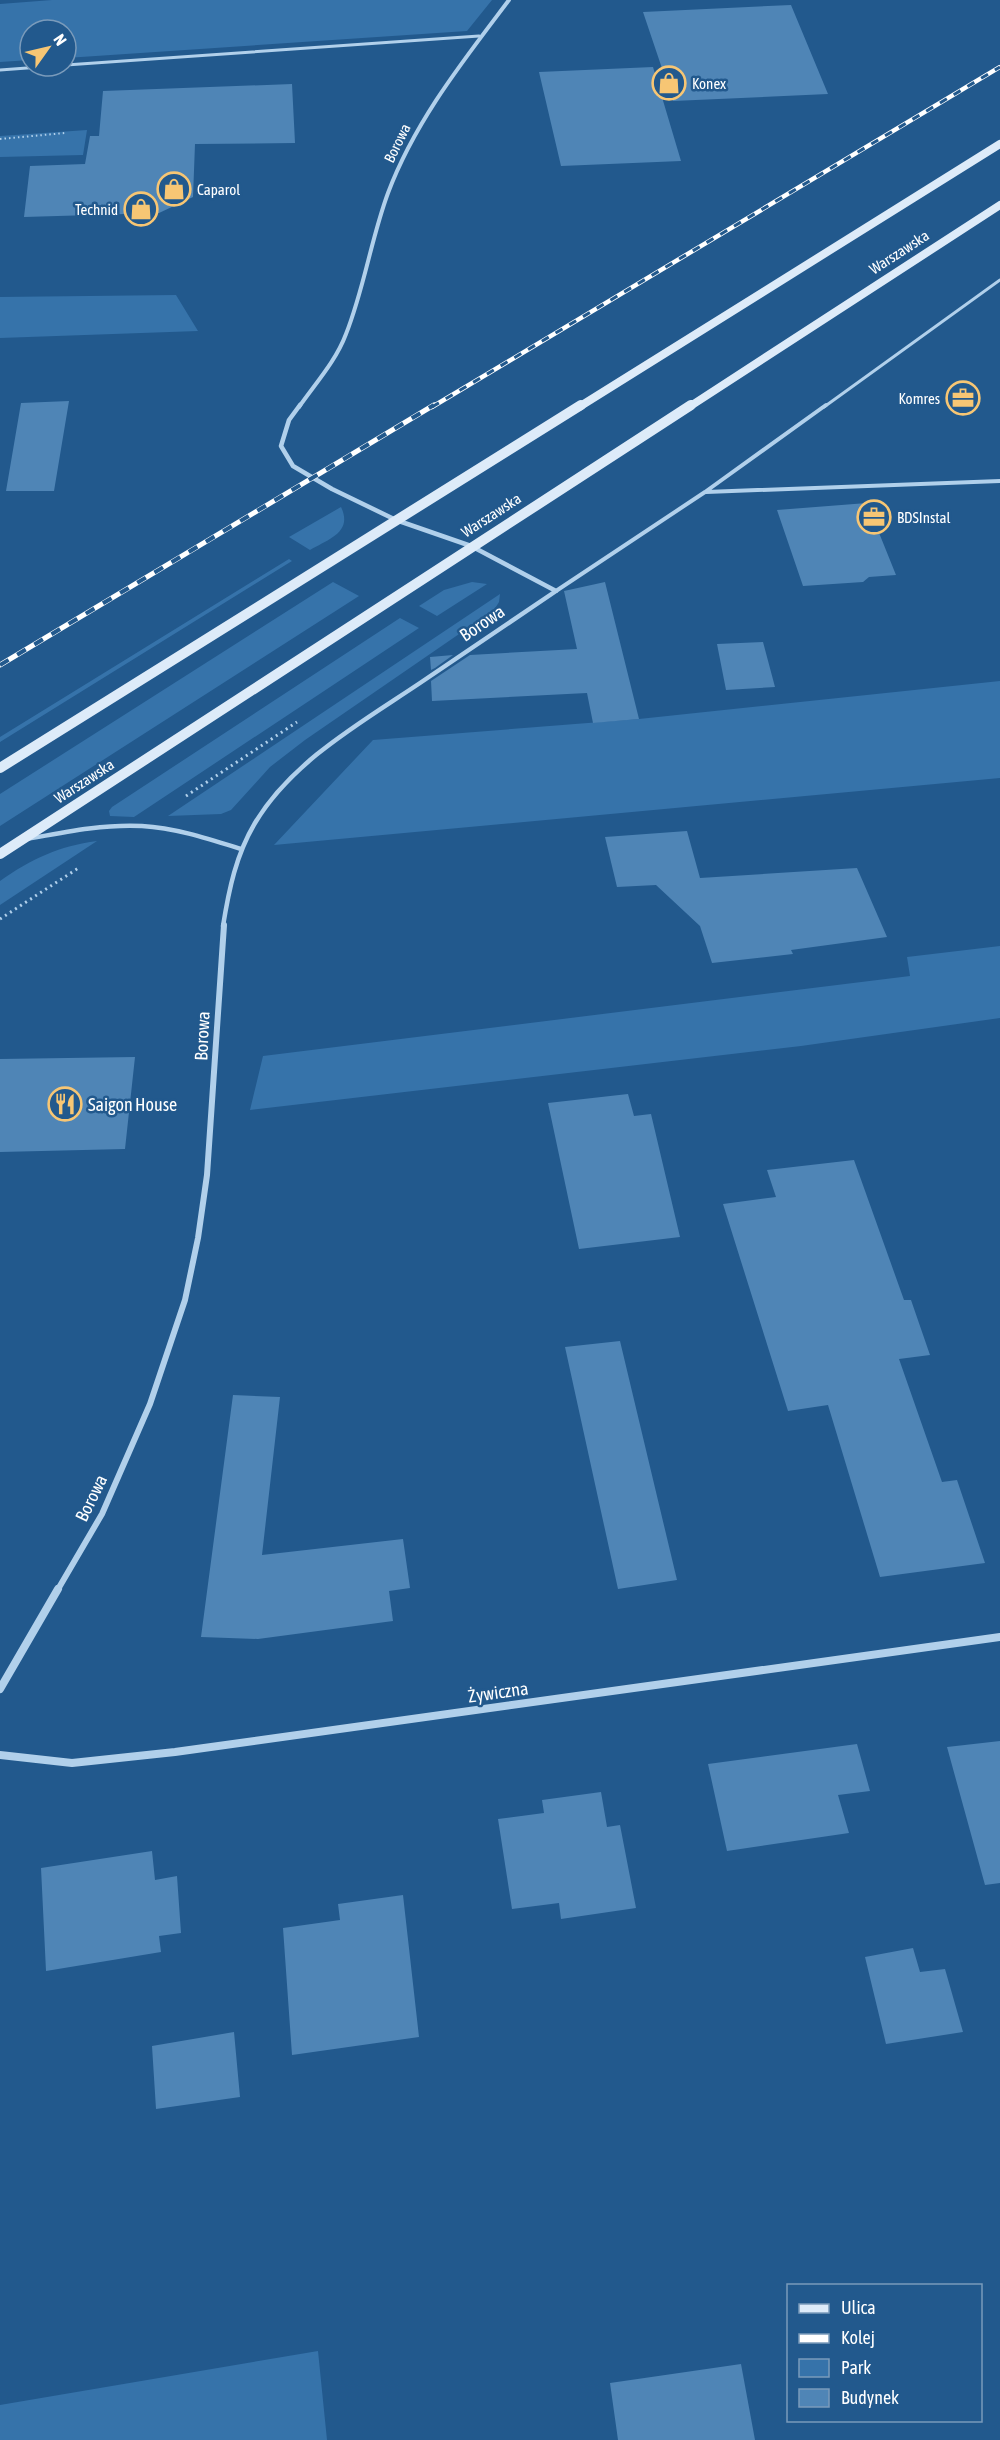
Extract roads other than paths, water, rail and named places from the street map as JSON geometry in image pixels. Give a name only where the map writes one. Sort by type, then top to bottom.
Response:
[{"type":"main road","points":[[0,768],[1000,144]]},
{"type":"main road","name":"Warszawska","points":[[0,854],[471,546],[1000,205]]},
{"type":"street","name":"Borowa","points":[[471,546],[396,520],[332,489],[293,466],[285,456],[282,446],[283,434],[290,420],[329,365],[346,335],[388,193],[420,126],[479,36],[508,0]]},
{"type":"street","points":[[471,546],[556,591]]},
{"type":"street","name":"Borowa","points":[[0,1689],[102,1514],[150,1404],[185,1300],[198,1238],[207,1175],[223,928],[229,890],[242,849],[263,812],[283,786],[315,758],[362,722],[556,591]]},
{"type":"street","points":[[21,840],[81,829],[142,826],[201,836],[242,849]]},
{"type":"street","name":"Żywiczna","points":[[0,1755],[72,1763],[176,1752],[1000,1637]]},
{"type":"lane","points":[[78,64],[479,36]]},
{"type":"lane","points":[[0,70],[18,69]]},
{"type":"lane","points":[[556,591],[705,492],[1000,280]]},
{"type":"lane","points":[[705,492],[1000,481]]},
{"type":"railway","points":[[432,407],[1000,67]]},
{"type":"railway","points":[[0,665],[434,405]]},
{"type":"place","name":"Konex","points":[[669,83]]},
{"type":"place","name":"Caparol","points":[[174,189]]},
{"type":"place","name":"Technid","points":[[141,209]]},
{"type":"place","name":"Komres","points":[[963,398]]},
{"type":"place","name":"BDSInstal","points":[[874,517]]},
{"type":"place","name":"Saigon House","points":[[65,1104]]}]
